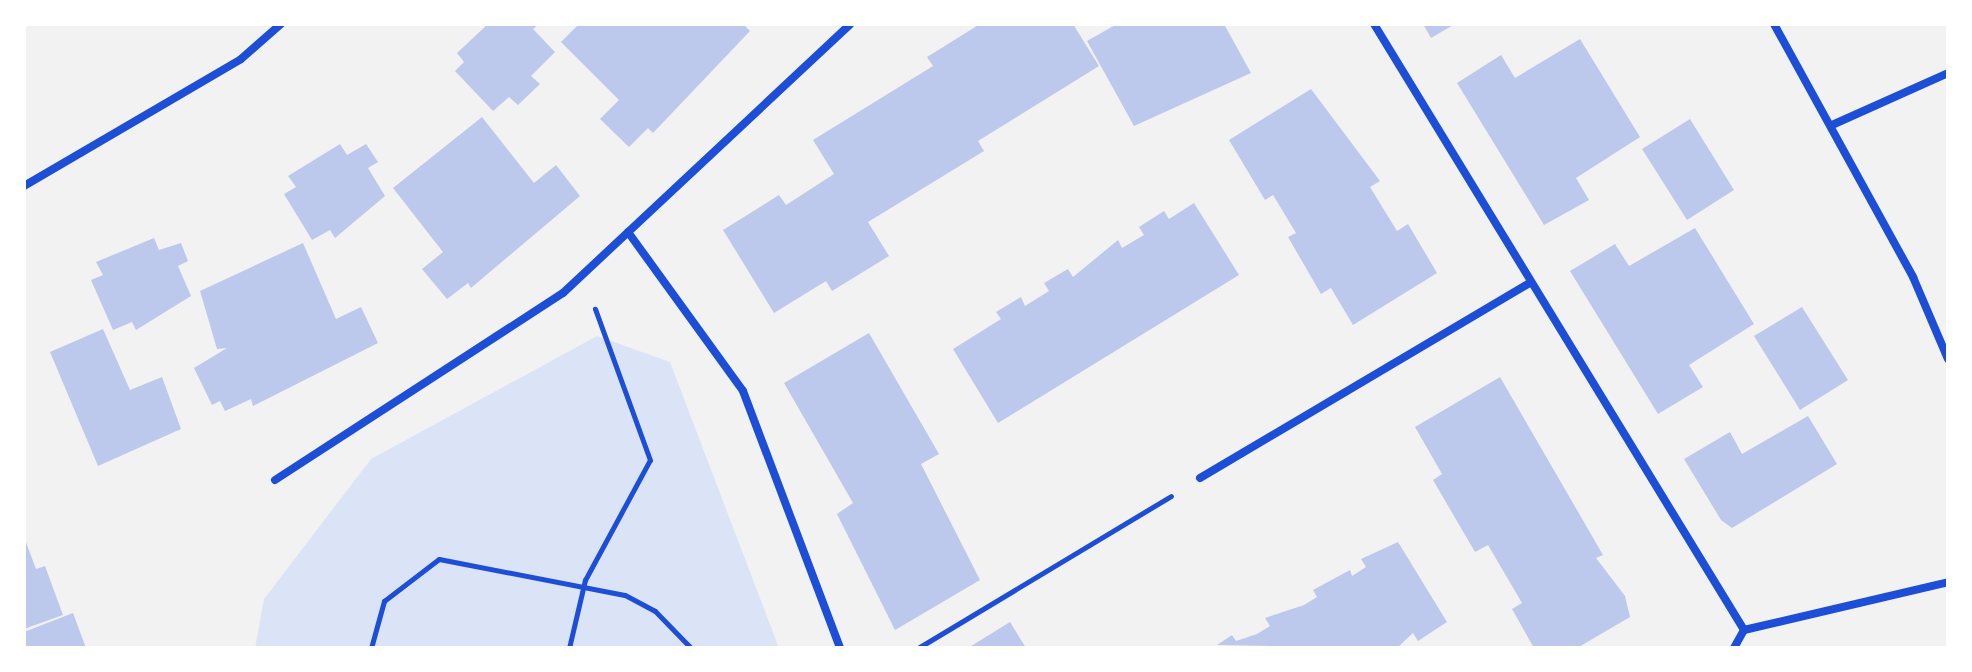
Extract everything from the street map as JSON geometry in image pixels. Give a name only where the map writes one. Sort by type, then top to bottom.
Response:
[{"type":"street","points":[[24,186],[241,59],[281,24]]},
{"type":"street","points":[[275,480],[582,275],[850,24]]},
{"type":"street","points":[[1374,24],[1528,284],[1744,630]]},
{"type":"street","points":[[1774,24],[1832,125],[1948,359]]},
{"type":"street","points":[[1832,125],[1948,73]]},
{"type":"street","points":[[628,232],[743,391],[840,648]]},
{"type":"street","points":[[1200,478],[1528,284]]},
{"type":"street","points":[[1734,648],[1744,630],[1948,582]]},
{"type":"path","points":[[569,648],[584,586],[650,460],[582,275]]},
{"type":"path","points":[[918,648],[1200,478]]},
{"type":"path","points":[[371,648],[384,601],[439,559],[584,586],[655,611],[691,648]]},
{"type":"shaded area","points":[[597,336],[670,362],[779,648],[255,648],[264,599],[371,459]]},
{"type":"building","points":[[488,24],[539,24],[533,29],[555,52],[531,76],[540,84],[518,105],[509,97],[493,111],[455,71],[464,62],[457,53]]},
{"type":"building","points":[[579,24],[743,24],[750,31],[653,133],[648,128],[629,147],[600,119],[619,100],[561,42]]},
{"type":"building","points":[[980,24],[1073,24],[1099,66],[978,141],[984,151],[868,222],[889,256],[832,291],[826,281],[774,313],[723,230],[779,195],[786,205],[834,174],[813,140],[933,66],[927,57]]},
{"type":"building","points":[[1117,24],[1224,24],[1251,73],[1134,126],[1087,41]]},
{"type":"building","points":[[1423,24],[1455,24],[1431,38]]},
{"type":"building","points":[[1580,39],[1640,137],[1576,178],[1589,200],[1544,225],[1457,83],[1501,55],[1515,78]]},
{"type":"building","points":[[1311,89],[1380,181],[1370,187],[1397,231],[1408,224],[1437,273],[1353,325],[1331,288],[1321,294],[1288,237],[1296,233],[1273,195],[1265,200],[1229,140]]},
{"type":"building","points":[[482,117],[534,183],[556,165],[580,196],[471,288],[468,283],[447,299],[422,269],[443,252],[393,188]]},
{"type":"building","points":[[1690,119],[1734,190],[1687,220],[1642,149]]},
{"type":"building","points":[[340,144],[347,155],[366,144],[378,162],[368,168],[385,196],[335,238],[330,230],[312,240],[284,194],[296,187],[288,176]]},
{"type":"building","points":[[1194,203],[1239,275],[998,423],[953,349],[1001,319],[996,312],[1021,297],[1025,306],[1049,291],[1044,283],[1068,269],[1073,277],[1118,240],[1122,248],[1144,235],[1139,227],[1164,211],[1169,219]]},
{"type":"building","points":[[1695,228],[1754,324],[1689,365],[1703,387],[1658,414],[1570,271],[1615,244],[1629,266]]},
{"type":"building","points":[[154,238],[159,250],[181,243],[188,261],[178,266],[191,296],[136,330],[132,322],[113,330],[91,280],[103,275],[96,262]]},
{"type":"building","points":[[303,243],[336,319],[361,307],[378,343],[253,406],[251,399],[225,411],[220,401],[212,405],[194,368],[227,348],[217,349],[200,291]]},
{"type":"building","points":[[1802,307],[1848,380],[1800,410],[1754,336]]},
{"type":"building","points":[[103,329],[130,390],[162,377],[181,429],[98,466],[50,352]]},
{"type":"building","points":[[869,333],[939,454],[921,464],[980,580],[895,630],[837,514],[853,503],[784,383]]},
{"type":"building","points":[[1500,377],[1603,555],[1596,558],[1625,596],[1630,617],[1577,648],[1534,648],[1512,609],[1522,603],[1488,545],[1475,552],[1433,480],[1442,474],[1415,427]]},
{"type":"building","points":[[1808,416],[1837,464],[1732,528],[1721,520],[1684,459],[1730,432],[1742,454]]},
{"type":"building","points":[[24,537],[36,569],[45,566],[63,615],[24,629]]},
{"type":"building","points":[[1398,542],[1447,622],[1418,641],[1413,633],[1397,648],[1217,645],[1232,635],[1236,641],[1257,634],[1270,626],[1265,618],[1304,605],[1317,597],[1313,590],[1350,570],[1352,576],[1366,567],[1361,559]]},
{"type":"building","points":[[73,613],[86,648],[24,648],[24,632]]},
{"type":"building","points":[[1010,622],[1026,648],[968,648]]}]
